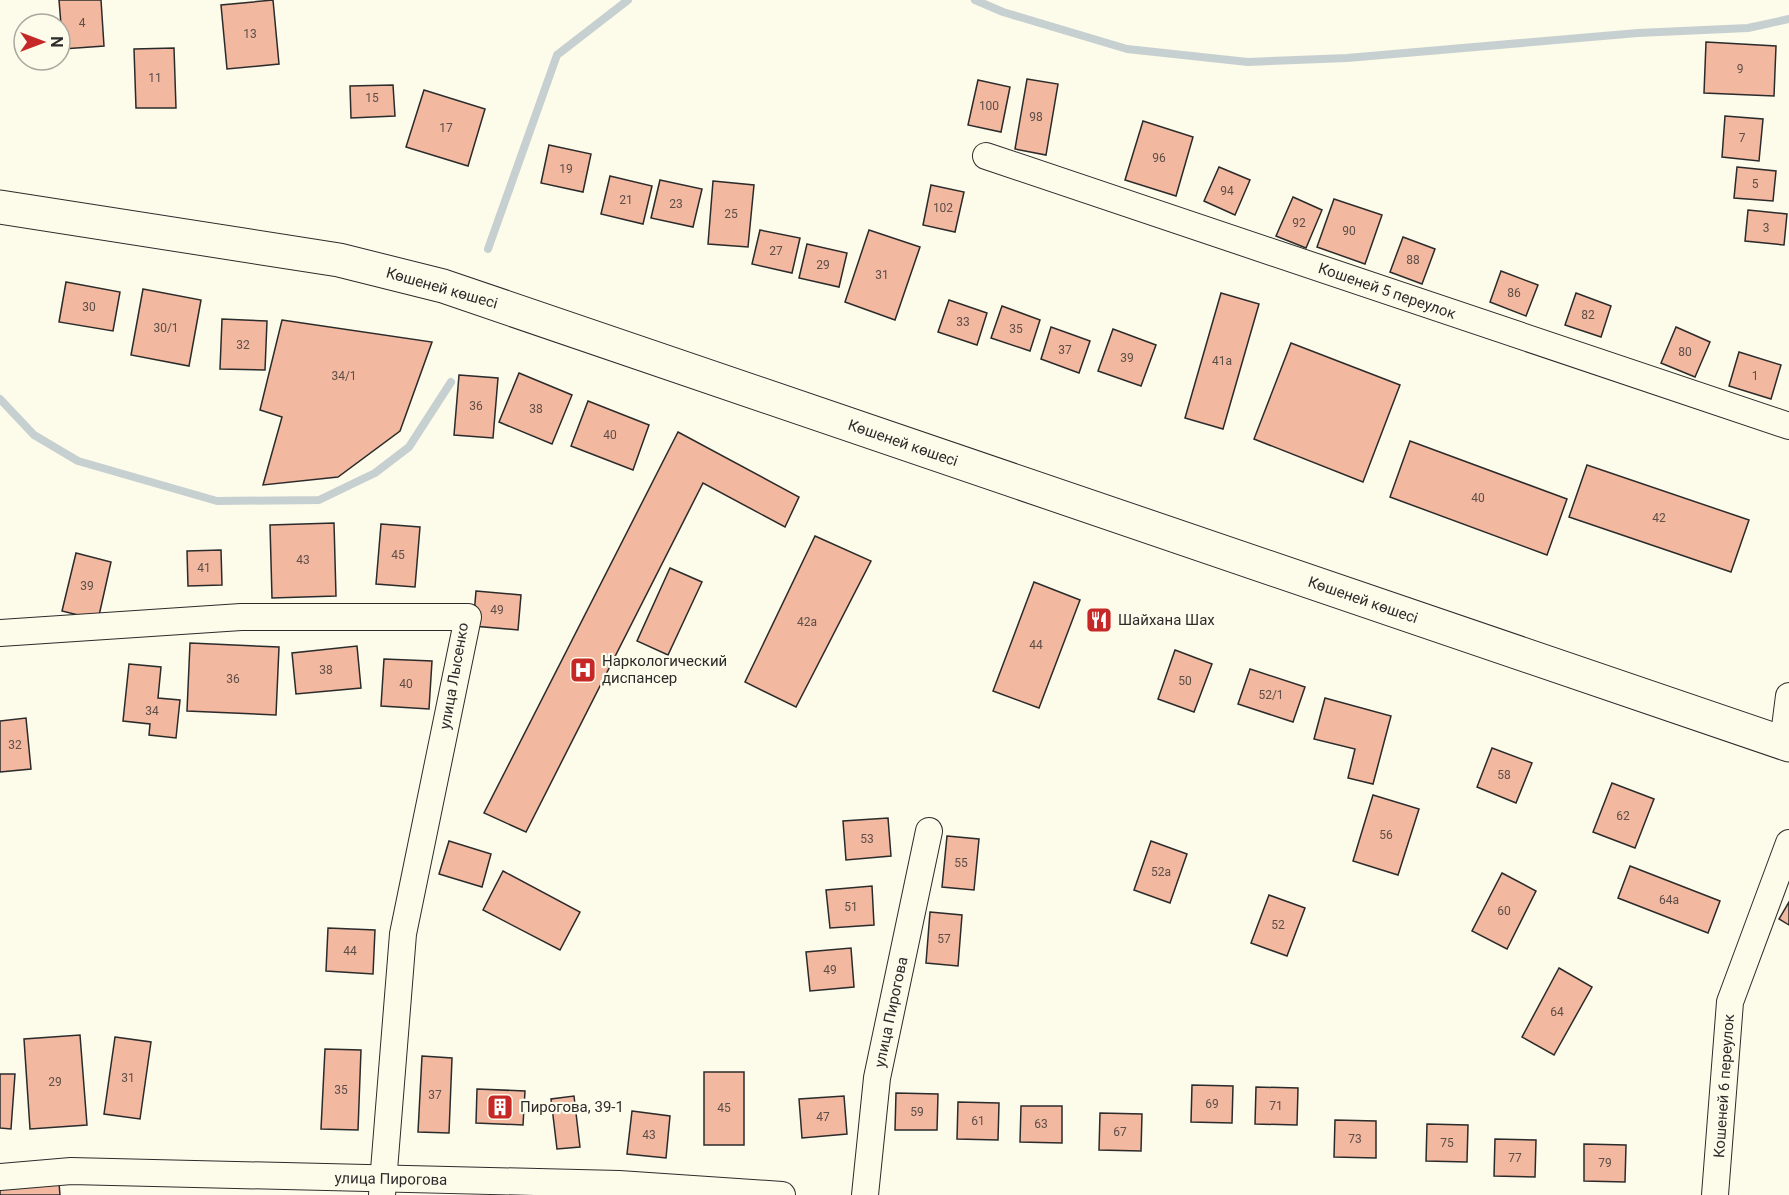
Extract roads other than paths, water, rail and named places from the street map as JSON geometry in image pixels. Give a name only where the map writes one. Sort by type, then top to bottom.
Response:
[{"type":"main road","name":"Көшеней көшесі","points":[[0,207],[339,260],[443,285],[1786,744]]},
{"type":"street","name":"Кошеней 5 переулок","points":[[986,156],[1789,426]]},
{"type":"street","name":"улица Лысенко","points":[[0,633],[241,617],[468,617],[403,934],[383,1187]]},
{"type":"street","points":[[1786,744],[1789,696]]},
{"type":"street","name":"улица Пирогова","points":[[865,1195],[877,1078],[929,831]]},
{"type":"street","name":"Кошеней 6 переулок","points":[[1715,1195],[1730,1002],[1789,843]]},
{"type":"street","name":"улица Пирогова","points":[[0,1178],[71,1171],[383,1187],[619,1184],[782,1195]]},
{"type":"waterway","points":[[488,249],[557,55],[628,0]]},
{"type":"waterway","points":[[975,0],[1003,12],[1127,49],[1248,62],[1347,58],[1638,33],[1748,28],[1789,19]]},
{"type":"waterway","points":[[0,399],[34,435],[78,461],[217,501],[319,500],[375,473],[409,447],[451,382]]},
{"type":"place","name":"Шайхана Шах","points":[[1099,620]]},
{"type":"place","name":"Наркологический диспансер","points":[[583,670]]},
{"type":"place","name":"Пирогова, 39-1","points":[[500,1107]]}]
